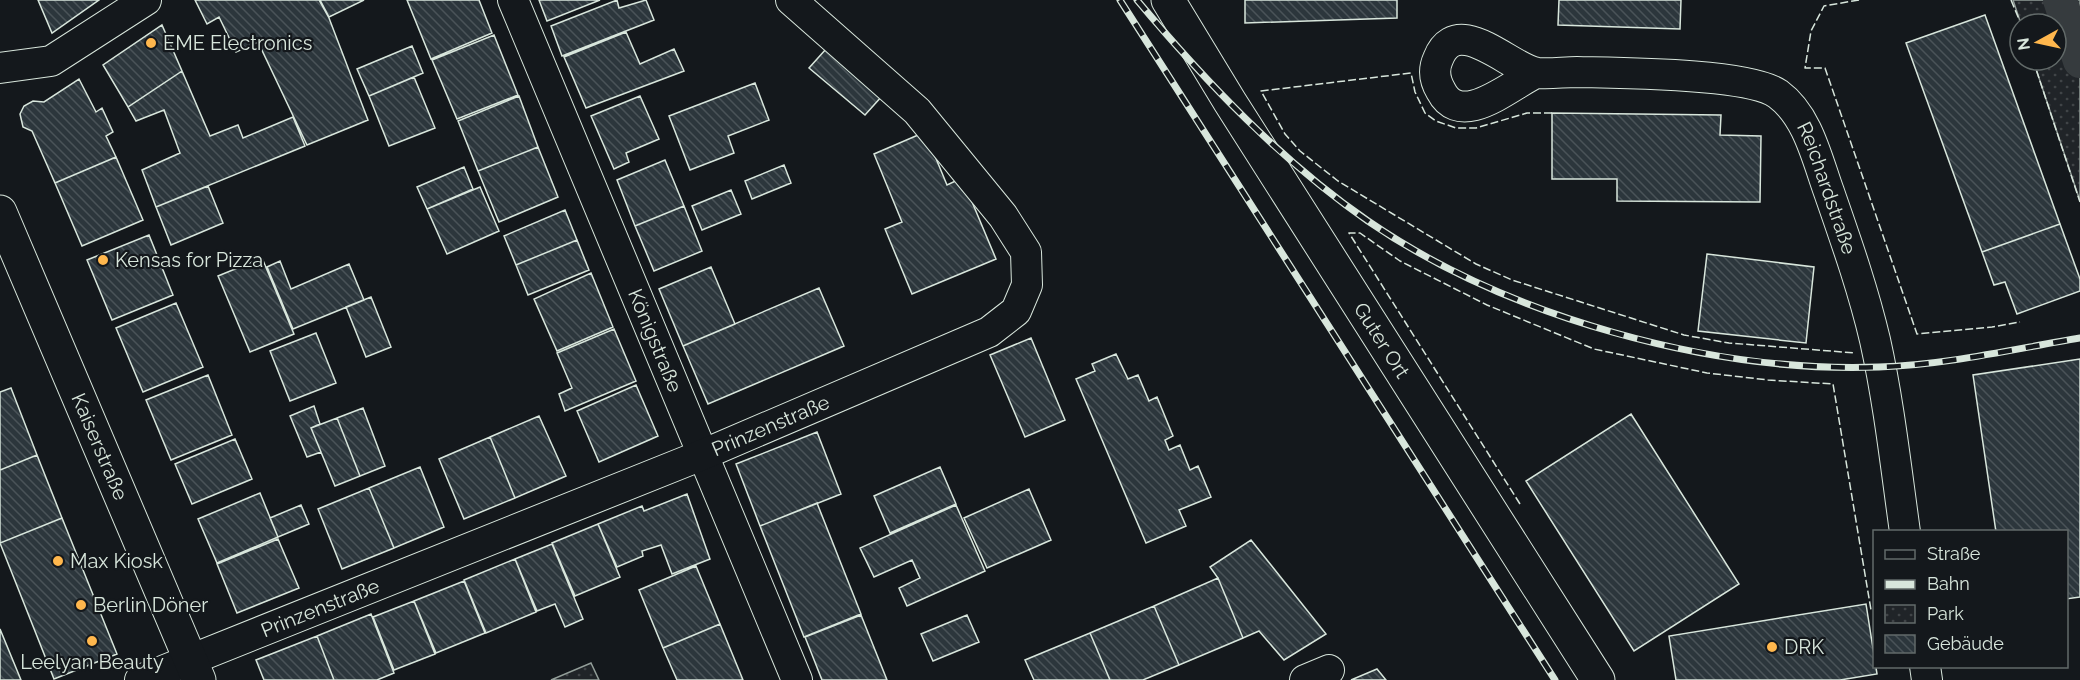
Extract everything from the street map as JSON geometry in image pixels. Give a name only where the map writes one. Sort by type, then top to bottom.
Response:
[{"type":"main road","name":"Guter Ort","points":[[1168,0],[1230,102],[1598,680]]},
{"type":"main road","name":"Kaiserstraße","points":[[0,212],[195,671]]},
{"type":"street","points":[[0,68],[51,61],[146,0]]},
{"type":"street","name":"Königstraße","points":[[513,0],[797,680]]},
{"type":"street","name":"Prinzenstraße","points":[[140,680],[174,665],[195,671],[989,332],[1016,311],[1027,285],[1026,252],[989,198],[917,111],[791,0]]},
{"type":"street","name":"Reichardstraße","points":[[1536,73],[1635,75],[1757,84],[1778,94],[1798,115],[1810,140],[1860,282],[1881,367],[1905,530]]},
{"type":"green space","points":[[2013,0],[2080,0],[2080,201],[2037,72],[2068,72],[2068,12],[2017,12]]},
{"type":"green space","points":[[591,663],[599,680],[551,680]]},
{"type":"building","points":[[38,0],[99,0],[52,33]]},
{"type":"building","points":[[195,0],[319,0],[329,18],[368,120],[307,145],[258,42],[236,52],[219,17],[207,24]]},
{"type":"building","points":[[320,0],[364,0],[329,17]]},
{"type":"building","points":[[407,0],[479,0],[492,33],[431,59]]},
{"type":"building","points":[[539,0],[600,0],[547,21]]},
{"type":"building","points":[[617,0],[619,8],[646,0],[654,20],[562,56],[551,26]]},
{"type":"building","points":[[1245,0],[1397,0],[1397,18],[1245,23]]},
{"type":"building","points":[[1559,0],[1681,0],[1680,29],[1558,25]]},
{"type":"building","points":[[1985,15],[2060,224],[1982,252],[1906,43]]},
{"type":"building","points":[[162,25],[182,71],[128,107],[103,65]]},
{"type":"building","points":[[626,32],[640,64],[674,49],[684,71],[586,108],[564,57]]},
{"type":"building","points":[[494,35],[518,95],[457,119],[432,60]]},
{"type":"building","points":[[412,46],[423,73],[369,96],[357,69]]},
{"type":"building","points":[[826,49],[882,96],[865,115],[809,68]]},
{"type":"building","points":[[182,71],[210,136],[238,125],[243,138],[293,117],[305,146],[156,207],[142,170],[180,153],[164,110],[136,121],[128,107]]},
{"type":"building","points":[[414,77],[435,128],[389,146],[369,96]]},
{"type":"building","points":[[79,79],[96,112],[102,108],[113,132],[106,136],[116,157],[55,183],[32,131],[23,127],[20,114],[24,106],[33,101],[44,102]]},
{"type":"building","points":[[755,83],[769,120],[728,136],[734,153],[690,170],[669,116]]},
{"type":"building","points":[[519,96],[538,147],[478,171],[458,121]]},
{"type":"building","points":[[640,96],[659,139],[626,153],[629,162],[614,169],[591,116]]},
{"type":"building","points":[[1552,113],[1721,115],[1720,135],[1761,136],[1760,202],[1617,201],[1617,179],[1552,179]]},
{"type":"building","points":[[925,132],[947,185],[962,178],[996,259],[912,294],[885,229],[902,222],[874,154]]},
{"type":"building","points":[[538,147],[558,197],[499,222],[478,171]]},
{"type":"building","points":[[116,157],[143,220],[82,246],[55,183]]},
{"type":"building","points":[[665,160],[684,206],[635,226],[617,180]]},
{"type":"building","points":[[784,165],[791,183],[752,199],[745,181]]},
{"type":"building","points":[[464,167],[473,189],[427,209],[417,187]]},
{"type":"building","points":[[208,186],[223,223],[171,245],[156,207]]},
{"type":"building","points":[[480,187],[499,231],[447,254],[427,209]]},
{"type":"building","points":[[731,190],[741,214],[702,230],[692,206]]},
{"type":"building","points":[[684,206],[702,251],[654,271],[635,226]]},
{"type":"building","points":[[565,210],[577,240],[516,265],[504,236]]},
{"type":"building","points":[[2060,224],[2080,279],[2080,291],[2017,314],[2005,282],[1994,285],[1982,252]]},
{"type":"building","points":[[149,235],[173,295],[112,320],[87,260]]},
{"type":"building","points":[[577,240],[589,270],[528,295],[516,265]]},
{"type":"building","points":[[1707,254],[1814,267],[1806,343],[1698,331]]},
{"type":"building","points":[[262,258],[294,334],[250,352],[218,276]]},
{"type":"building","points":[[280,261],[291,289],[349,264],[364,300],[293,329],[267,267]]},
{"type":"building","points":[[711,267],[735,324],[683,346],[659,289]]},
{"type":"building","points":[[591,273],[613,327],[557,351],[534,299]]},
{"type":"building","points":[[819,288],[844,346],[708,404],[683,346]]},
{"type":"building","points":[[371,297],[391,347],[366,357],[346,307]]},
{"type":"building","points":[[176,303],[203,367],[143,392],[116,328]]},
{"type":"building","points":[[614,329],[636,381],[565,411],[559,394],[572,388],[557,353]]},
{"type":"building","points":[[316,333],[336,383],[290,401],[270,351]]},
{"type":"building","points":[[1031,338],[1065,420],[1025,437],[990,355]]},
{"type":"building","points":[[1116,354],[1128,379],[1138,375],[1149,401],[1157,397],[1173,436],[1165,440],[1169,450],[1180,445],[1190,470],[1198,466],[1211,497],[1179,510],[1186,526],[1146,543],[1076,379],[1095,371],[1092,364]]},
{"type":"building","points":[[2080,359],[2080,597],[2068,599],[2068,530],[1996,530],[1973,375]]},
{"type":"building","points":[[208,375],[232,435],[171,460],[146,400]]},
{"type":"building","points":[[636,385],[658,436],[599,462],[577,411]]},
{"type":"building","points":[[11,388],[37,455],[0,470],[0,392]]},
{"type":"building","points":[[314,406],[320,424],[311,428],[321,452],[307,457],[290,416]]},
{"type":"building","points":[[363,408],[385,466],[360,476],[337,418]]},
{"type":"building","points":[[1631,414],[1739,584],[1634,651],[1526,481]]},
{"type":"building","points":[[539,416],[566,476],[515,498],[490,437]]},
{"type":"building","points":[[337,418],[360,476],[335,486],[311,428]]},
{"type":"building","points":[[817,432],[841,494],[760,526],[736,464]]},
{"type":"building","points":[[490,437],[515,498],[464,519],[439,459]]},
{"type":"building","points":[[235,439],[252,479],[192,504],[175,464]]},
{"type":"building","points":[[37,455],[62,518],[0,543],[0,470]]},
{"type":"building","points":[[420,467],[444,527],[394,548],[369,488]]},
{"type":"building","points":[[940,467],[956,504],[890,533],[874,496]]},
{"type":"building","points":[[369,488],[394,548],[342,569],[318,509]]},
{"type":"building","points":[[1029,489],[1051,540],[987,568],[964,518]]},
{"type":"building","points":[[260,493],[278,537],[217,563],[198,519]]},
{"type":"building","points":[[687,494],[710,559],[672,574],[661,545],[642,551],[643,556],[617,567],[598,524],[642,506],[644,511]]},
{"type":"building","points":[[817,503],[861,614],[804,637],[760,526]]},
{"type":"building","points":[[301,505],[309,524],[278,537],[270,518]]},
{"type":"building","points":[[956,505],[985,571],[907,606],[899,588],[920,578],[912,560],[874,577],[860,548]]},
{"type":"building","points":[[62,518],[117,654],[54,679],[0,543]]},
{"type":"building","points":[[598,524],[620,577],[575,596],[552,543]]},
{"type":"building","points":[[278,539],[299,588],[237,613],[217,564]]},
{"type":"building","points":[[1251,540],[1326,634],[1284,660],[1259,631],[1243,638],[1218,578],[1210,567]]},
{"type":"building","points":[[552,544],[583,619],[565,627],[555,604],[537,611],[515,559]]},
{"type":"building","points":[[515,559],[536,612],[486,633],[464,580]]},
{"type":"building","points":[[696,566],[720,624],[663,648],[639,590]]},
{"type":"building","points":[[1218,578],[1243,638],[1179,665],[1154,606]]},
{"type":"building","points":[[464,581],[485,633],[436,653],[414,601]]},
{"type":"building","points":[[414,601],[435,654],[394,670],[373,617]]},
{"type":"building","name":"DRK","points":[[1866,604],[1873,649],[1873,668],[1876,668],[1877,674],[1840,680],[1676,680],[1669,636]]},
{"type":"building","points":[[1154,606],[1179,665],[1143,680],[1110,680],[1090,633]]},
{"type":"building","points":[[371,614],[394,673],[377,680],[334,680],[317,636]]},
{"type":"building","points":[[861,615],[887,680],[822,680],[805,637]]},
{"type":"building","points":[[967,615],[979,642],[933,661],[921,634]]},
{"type":"building","points":[[720,624],[743,680],[677,680],[663,648]]},
{"type":"building","points":[[0,629],[21,680],[0,680]]},
{"type":"building","points":[[1090,633],[1110,680],[1034,680],[1025,660]]},
{"type":"building","points":[[317,636],[334,680],[264,680],[256,660]]},
{"type":"building","points":[[1377,669],[1386,680],[1351,680]]},
{"type":"waterway","points":[[2060,0],[2080,61]]},
{"type":"railway","points":[[1120,0],[1555,680]]},
{"type":"railway","points":[[1137,0],[1245,118],[1336,198],[1423,255],[1483,285],[1547,311],[1613,332],[1680,349],[1748,360],[1815,366],[1904,366],[1980,356],[2080,338]]},
{"type":"fence","points":[[1859,0],[1824,6],[1811,31],[1805,68],[1825,68],[1917,334],[2020,322]]},
{"type":"fence","points":[[2011,0],[2016,12]]},
{"type":"fence","points":[[2037,72],[2080,202]]},
{"type":"fence","points":[[1552,113],[1527,113],[1476,128],[1456,128],[1436,121],[1425,113],[1415,92],[1411,73],[1261,91],[1285,134],[1300,151],[1338,181],[1476,264],[1512,280],[1684,335],[1729,343],[1855,353]]},
{"type":"fence","points":[[1520,504],[1349,233],[1360,233],[1400,261],[1487,305],[1594,349],[1707,373],[1833,384],[1871,610]]},
{"type":"place","name":"EME Electronics","points":[[151,43]]},
{"type":"place","name":"Kensas for Pizza","points":[[103,260]]},
{"type":"place","name":"Max Kiosk","points":[[58,561]]},
{"type":"place","name":"Berlin Döner","points":[[81,605]]},
{"type":"place","name":"Leelyan Beauty","points":[[92,641]]},
{"type":"place","name":"DRK","points":[[1772,647]]}]
